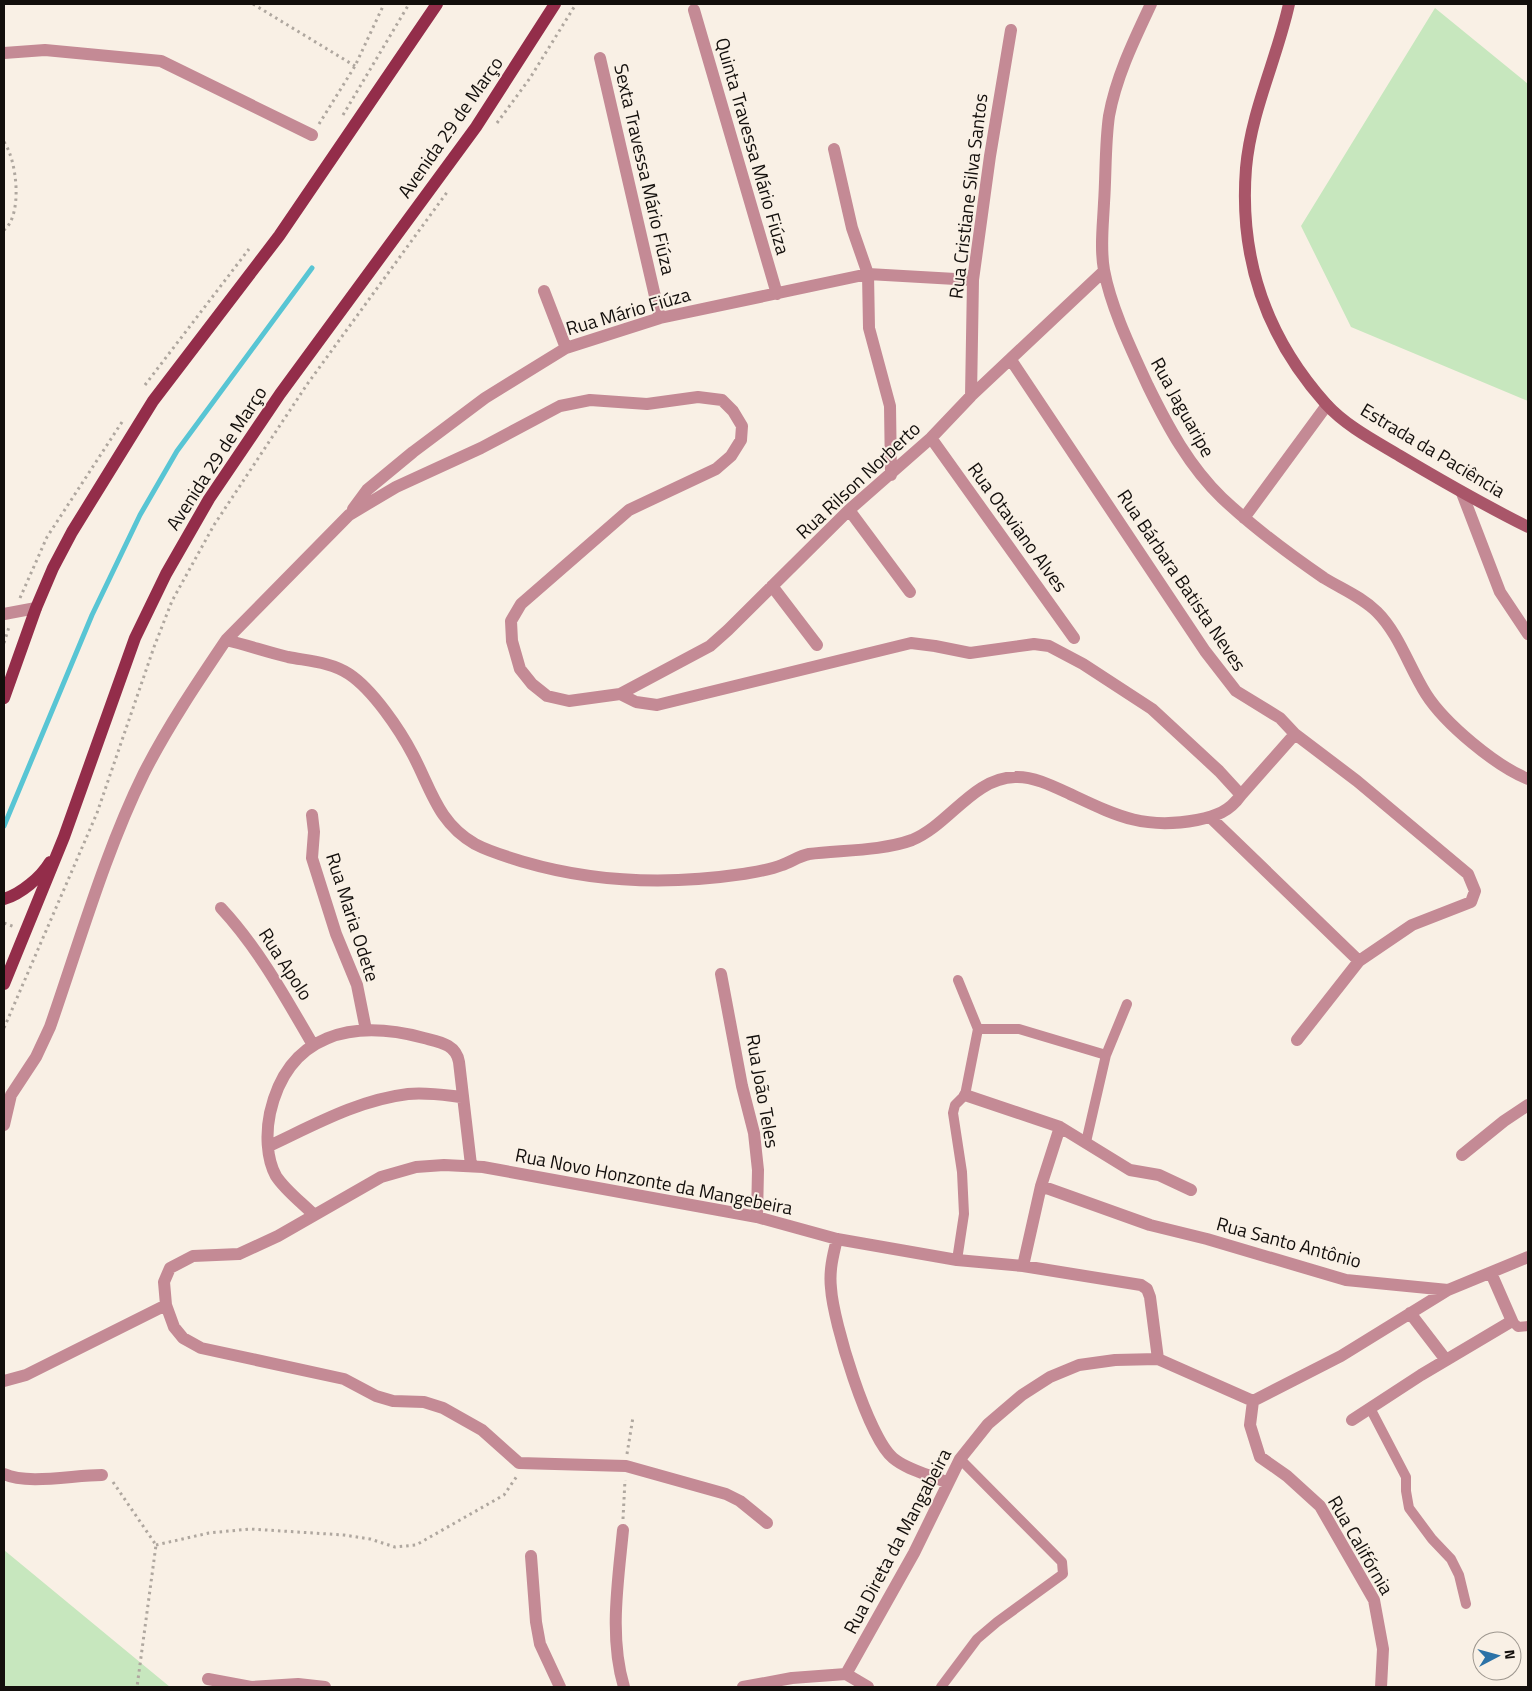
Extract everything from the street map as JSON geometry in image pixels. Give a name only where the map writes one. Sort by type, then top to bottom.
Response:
[{"type":"main road","points":[[4,698],[36,608],[72,532],[154,401],[279,236],[436,4]]},
{"type":"main road","name":"Avenida 29 de Março","points":[[4,984],[64,838],[135,638],[166,574],[209,499],[280,394],[476,127],[555,4]]},
{"type":"main road","name":"Estrada da Paciência","points":[[1290,4],[1255,123],[1246,167],[1246,219],[1251,263],[1260,297],[1280,337],[1327,405],[1363,434],[1462,493],[1528,527]]},
{"type":"main road","points":[[4,899],[31,883],[45,870],[64,838]]},
{"type":"street","name":"Rua Jaguaripe","points":[[1150,4],[1117,80],[1109,117],[1101,246],[1104,271],[1129,346],[1180,446],[1197,472],[1244,518],[1324,578],[1367,602],[1378,612],[1388,626],[1427,696],[1456,727],[1487,754],[1510,772],[1528,779]]},
{"type":"street","name":"Quinta Travessa Mário Fiúza","points":[[694,10],[777,294]]},
{"type":"street","name":"Rua Cristiane Silva Santos","points":[[971,396],[973,280],[990,156],[1011,30]]},
{"type":"street","points":[[4,53],[45,50],[161,61],[312,135]]},
{"type":"street","name":"Sexta Travessa Mário Fiúza","points":[[600,58],[660,318]]},
{"type":"street","points":[[834,149],[852,228],[868,274],[869,328],[890,406],[891,475]]},
{"type":"street","name":"Rua Rilson Norberto","points":[[620,694],[710,646],[849,510],[931,438],[971,396],[1104,271]]},
{"type":"street","name":"Rua Mário Fiúza","points":[[349,515],[367,490],[412,452],[485,398],[566,348],[660,318],[868,274],[973,280]]},
{"type":"street","points":[[544,291],[566,348]]},
{"type":"street","name":"Rua Bárbara Batista Neves","points":[[1011,360],[1205,650],[1236,691],[1280,718],[1295,734],[1364,787],[1468,874],[1474,883],[1472,902],[1412,925],[1359,961]]},
{"type":"street","points":[[4,1125],[11,1095],[36,1057],[50,1027],[117,837],[144,774],[184,702],[226,640],[349,515],[396,487],[481,448],[560,406],[590,400],[647,404],[698,397],[722,400],[736,414],[742,426],[742,440],[731,456],[716,469],[628,510],[521,604],[511,621],[512,641],[520,669],[532,684],[547,696],[570,700],[620,694],[636,702],[658,705],[911,643],[970,653],[1034,644],[1049,646],[1083,664],[1152,709],[1219,771],[1240,795]]},
{"type":"street","points":[[1244,518],[1327,405]]},
{"type":"street","name":"Rua Otaviano Alves","points":[[931,438],[1074,638]]},
{"type":"street","points":[[1462,493],[1500,592],[1528,634]]},
{"type":"street","points":[[849,510],[910,592]]},
{"type":"street","points":[[772,586],[817,645]]},
{"type":"street","points":[[4,614],[36,608]]},
{"type":"street","points":[[226,640],[283,656],[334,666],[347,672],[359,682],[396,726],[414,757],[435,805],[461,834],[476,844],[557,872],[611,880],[664,880],[740,874],[779,867],[804,855],[912,840],[930,830],[982,788],[998,780],[1013,777],[1026,778],[1052,786],[1111,813],[1142,824],[1180,823],[1210,817],[1223,813],[1233,806],[1240,795],[1295,734]]},
{"type":"street","name":"Rua Maria Odete","points":[[312,815],[314,832],[312,858],[336,934],[357,985],[366,1030]]},
{"type":"street","points":[[1210,817],[1359,961],[1297,1040]]},
{"type":"street","name":"Rua Apolo","points":[[222,908],[239,927],[265,963],[313,1045]]},
{"type":"street","name":"Rua João Teles","points":[[721,974],[742,1086],[754,1133],[758,1170],[757,1216]]},
{"type":"street","points":[[312,1214],[277,1177],[272,1165],[269,1146],[270,1116],[273,1100],[284,1075],[294,1060],[313,1045],[337,1035],[366,1030],[390,1030],[446,1044],[458,1056],[471,1165]]},
{"type":"street","points":[[269,1146],[349,1109],[374,1101],[410,1094],[462,1097]]},
{"type":"street","points":[[964,1095],[1060,1127],[1130,1170],[1159,1175],[1191,1190]]},
{"type":"street","points":[[1462,1155],[1504,1121],[1528,1105]]},
{"type":"street","points":[[1023,1266],[1040,1186],[1060,1127]]},
{"type":"street","name":"Rua Novo Honzonte da Mangebeira","points":[[519,1463],[482,1430],[443,1408],[424,1402],[393,1400],[376,1396],[344,1379],[201,1348],[183,1338],[174,1327],[166,1305],[164,1282],[170,1268],[180,1261],[205,1254],[239,1254],[278,1236],[312,1214],[381,1177],[399,1171],[444,1165],[471,1165],[757,1216],[837,1239],[957,1260],[1023,1266],[1141,1285],[1147,1289],[1150,1297],[1158,1359]]},
{"type":"street","name":"Rua Santo Antônio","points":[[1040,1186],[1150,1226],[1207,1239],[1346,1280],[1448,1290],[1528,1257]]},
{"type":"street","points":[[837,1239],[831,1279],[834,1311],[860,1396],[883,1446],[893,1458],[948,1483]]},
{"type":"street","points":[[1352,1420],[1421,1375],[1512,1322],[1491,1273]]},
{"type":"street","points":[[1158,1359],[1253,1402],[1341,1356],[1448,1290]]},
{"type":"street","points":[[4,1381],[26,1375],[166,1305]]},
{"type":"street","points":[[1410,1313],[1446,1360]]},
{"type":"street","name":"Rua Direta da Mangabeira","points":[[846,1674],[914,1553],[960,1459],[988,1424],[1022,1395],[1050,1377],[1088,1364],[1115,1360],[1158,1359]]},
{"type":"street","name":"Rua Califórnia","points":[[1253,1402],[1250,1425],[1260,1457],[1287,1476],[1320,1506],[1374,1600],[1383,1649],[1381,1687]]},
{"type":"street","points":[[519,1463],[626,1466],[726,1494],[740,1501],[767,1523]]},
{"type":"street","points":[[4,1474],[13,1478],[27,1480],[76,1475],[102,1475]]},
{"type":"street","points":[[623,1530],[616,1634],[618,1666],[624,1687]]},
{"type":"street","points":[[531,1556],[536,1622],[540,1644],[560,1687]]},
{"type":"street","points":[[743,1687],[792,1678],[846,1674],[868,1687]]},
{"type":"street","points":[[208,1679],[251,1687],[298,1684],[326,1687]]},
{"type":"lane","points":[[957,1260],[964,1214],[962,1172],[953,1114],[955,1105],[964,1095],[978,1029],[958,980]]},
{"type":"lane","points":[[1086,1142],[1106,1055],[1127,1004]]},
{"type":"lane","points":[[978,1029],[1018,1029],[1106,1055]]},
{"type":"lane","points":[[1512,1322],[1518,1327],[1528,1326]]},
{"type":"lane","points":[[1370,1408],[1406,1477],[1409,1508],[1432,1539],[1451,1559],[1459,1575],[1466,1604]]},
{"type":"lane","points":[[941,1687],[977,1639],[997,1622],[1063,1574],[1062,1562],[960,1459]]},
{"type":"path","points":[[253,4],[355,66]]},
{"type":"path","points":[[312,135],[355,66],[384,4]]},
{"type":"path","points":[[495,126],[530,78],[576,4]]},
{"type":"path","points":[[4,142],[11,152],[15,193],[13,220],[4,230]]},
{"type":"path","points":[[4,1028],[97,813],[150,656],[172,601],[214,525],[308,383],[449,190]]},
{"type":"path","points":[[156,1545],[209,1533],[250,1529],[344,1535],[370,1540],[395,1548],[416,1545],[504,1496],[518,1474],[519,1463]]},
{"type":"path","points":[[102,1475],[114,1482],[156,1545],[137,1687]]},
{"type":"green space","points":[[1435,8],[1528,84],[1528,401],[1351,327],[1301,226]]},
{"type":"green space","points":[[4,1550],[170,1687],[4,1687]]},
{"type":"waterway","points":[[4,826],[92,615],[140,515],[177,451],[312,268]]}]
